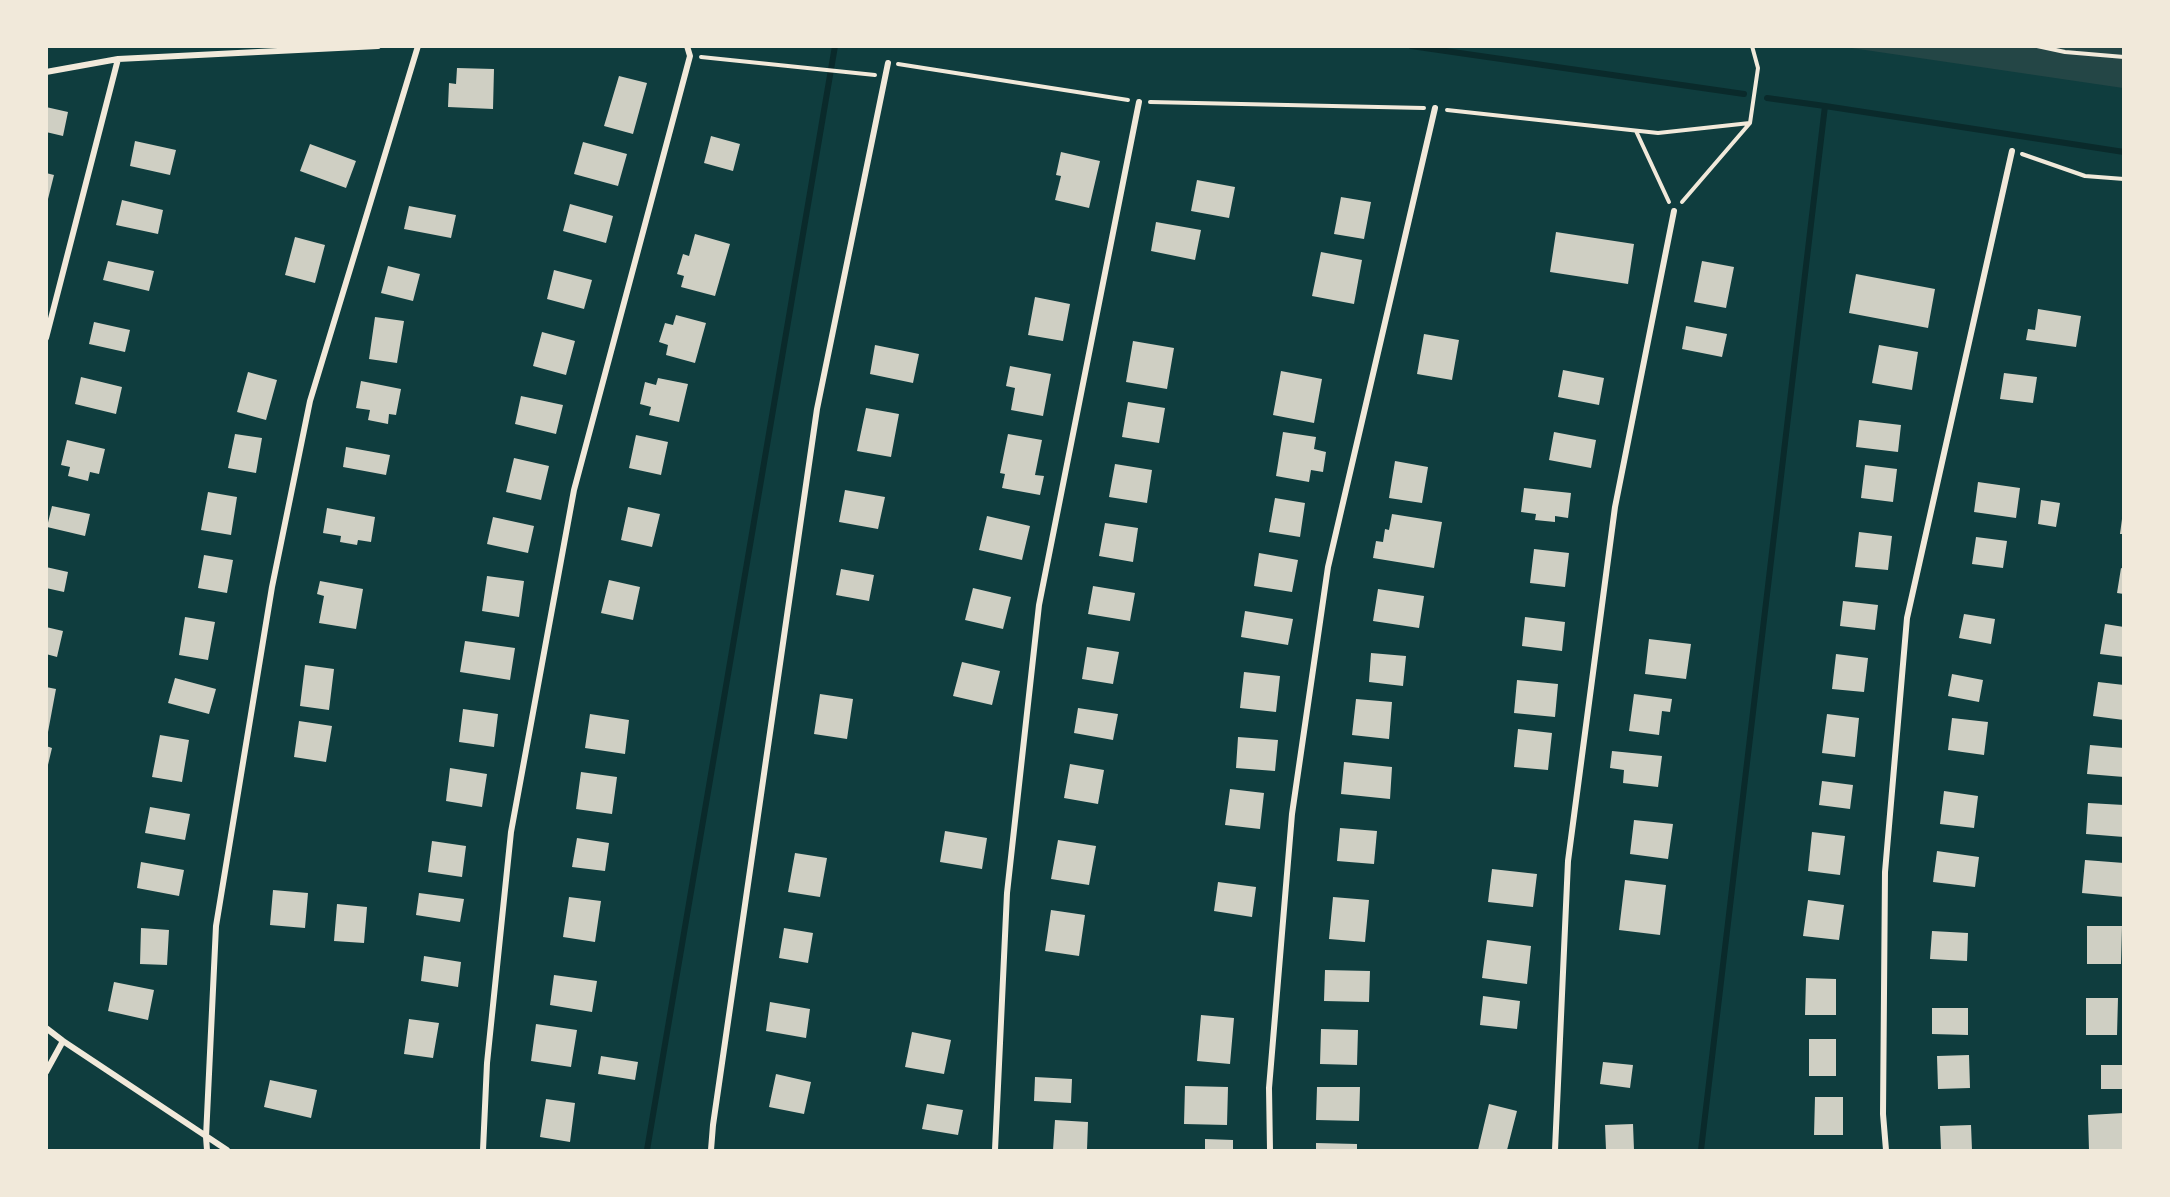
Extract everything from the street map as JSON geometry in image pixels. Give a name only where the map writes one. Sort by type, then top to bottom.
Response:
[{"type":"street","points":[[46,72],[118,59],[378,46]]},
{"type":"street","points":[[207,1150],[216,926],[272,587],[310,401],[418,46]]},
{"type":"street","points":[[483,1150],[487,1063],[511,832],[573,490],[690,56],[687,46]]},
{"type":"street","points":[[46,338],[118,59]]},
{"type":"street","points":[[711,1150],[817,409],[888,63]]},
{"type":"street","points":[[995,1150],[1007,893],[1039,605],[1139,102]]},
{"type":"street","points":[[1270,1150],[1269,1088],[1292,814],[1328,567],[1435,108]]},
{"type":"street","points":[[1886,1150],[1883,1114],[1885,872],[1906,618],[2013,151]]},
{"type":"street","points":[[1555,1150],[1568,861],[1614,507],[1674,211]]},
{"type":"street","points":[[46,1028],[227,1150]]},
{"type":"street","points":[[46,1072],[63,1041]]},
{"type":"path","points":[[1636,130],[1674,211],[1750,123],[1758,68],[1752,46]]},
{"type":"path","points":[[2037,46],[2065,52],[2124,57]]},
{"type":"path","points":[[690,56],[885,76]]},
{"type":"path","points":[[888,63],[1139,102],[1435,108],[1658,133],[1750,123]]},
{"type":"path","points":[[2013,151],[2085,176],[2124,179]]},
{"type":"shaded area","points":[[1845,47],[2123,47],[2123,88]]},
{"type":"building","points":[[457,68],[494,69],[493,109],[448,107],[449,83],[456,84]]},
{"type":"building","points":[[619,76],[647,83],[633,134],[604,126]]},
{"type":"building","points":[[46,107],[68,112],[63,136],[46,132]]},
{"type":"building","points":[[711,136],[740,144],[733,171],[704,163]]},
{"type":"building","points":[[135,141],[176,150],[170,175],[130,166]]},
{"type":"building","points":[[583,142],[627,154],[618,186],[574,174]]},
{"type":"building","points":[[310,144],[356,161],[346,188],[300,171]]},
{"type":"building","points":[[1061,152],[1100,161],[1089,208],[1055,200],[1061,176],[1056,175]]},
{"type":"building","points":[[46,173],[54,175],[48,199],[46,199]]},
{"type":"building","points":[[1197,180],[1235,187],[1229,218],[1191,211]]},
{"type":"building","points":[[1341,197],[1371,202],[1364,239],[1334,234]]},
{"type":"building","points":[[122,200],[163,210],[158,234],[116,225]]},
{"type":"building","points":[[570,204],[613,216],[606,243],[563,231]]},
{"type":"building","points":[[409,206],[456,215],[451,238],[404,229]]},
{"type":"building","points":[[1156,222],[1201,230],[1195,260],[1151,251]]},
{"type":"building","points":[[1556,232],[1634,244],[1628,284],[1550,272]]},
{"type":"building","points":[[695,234],[730,244],[715,296],[681,287],[684,276],[677,274],[683,254],[689,256]]},
{"type":"building","points":[[295,237],[325,245],[315,283],[285,275]]},
{"type":"building","points":[[1321,252],[1362,260],[1354,304],[1312,296]]},
{"type":"building","points":[[108,261],[154,271],[149,291],[103,280]]},
{"type":"building","points":[[1702,261],[1734,267],[1726,308],[1694,302]]},
{"type":"building","points":[[388,266],[420,274],[413,301],[381,293]]},
{"type":"building","points":[[554,270],[592,280],[584,309],[547,299]]},
{"type":"building","points":[[1856,274],[1935,289],[1928,328],[1849,313]]},
{"type":"building","points":[[1035,297],[1070,304],[1063,341],[1028,335]]},
{"type":"building","points":[[2038,309],[2081,316],[2076,347],[2026,340],[2028,329],[2035,330]]},
{"type":"building","points":[[676,315],[706,323],[695,363],[666,355],[668,345],[659,342],[665,323],[673,325]]},
{"type":"building","points":[[375,317],[404,321],[397,363],[369,359]]},
{"type":"building","points":[[94,322],[130,330],[125,352],[89,344]]},
{"type":"building","points":[[1686,326],[1727,334],[1722,357],[1682,349]]},
{"type":"building","points":[[542,332],[575,341],[566,375],[533,366]]},
{"type":"building","points":[[1424,334],[1459,340],[1452,380],[1417,374]]},
{"type":"building","points":[[1133,341],[1174,348],[1167,389],[1126,382]]},
{"type":"building","points":[[875,345],[919,354],[913,383],[870,374]]},
{"type":"building","points":[[1879,345],[1918,352],[1912,390],[1872,383]]},
{"type":"building","points":[[1010,366],[1051,374],[1043,416],[1011,410],[1015,388],[1006,386]]},
{"type":"building","points":[[1563,370],[1604,378],[1599,405],[1558,397]]},
{"type":"building","points":[[1281,371],[1322,379],[1314,423],[1273,415]]},
{"type":"building","points":[[248,372],[277,380],[266,420],[237,412]]},
{"type":"building","points":[[2004,373],[2037,377],[2033,403],[2000,399]]},
{"type":"building","points":[[81,377],[122,387],[116,414],[75,404]]},
{"type":"building","points":[[658,378],[688,384],[679,422],[649,415],[651,407],[640,404],[645,382],[656,385]]},
{"type":"building","points":[[361,381],[401,389],[396,415],[389,414],[388,424],[368,420],[370,410],[356,408]]},
{"type":"building","points":[[521,396],[563,405],[556,434],[515,424]]},
{"type":"building","points":[[1128,402],[1165,408],[1159,443],[1122,437]]},
{"type":"building","points":[[866,408],[899,414],[891,457],[857,451]]},
{"type":"building","points":[[1859,420],[1901,425],[1898,452],[1856,447]]},
{"type":"building","points":[[1283,432],[1316,437],[1314,449],[1326,452],[1323,472],[1311,470],[1309,482],[1276,476]]},
{"type":"building","points":[[1554,432],[1596,440],[1591,468],[1549,460]]},
{"type":"building","points":[[235,434],[262,438],[256,473],[228,468]]},
{"type":"building","points":[[1008,434],[1042,440],[1035,475],[1044,476],[1040,495],[1002,488],[1005,474],[1000,473]]},
{"type":"building","points":[[636,435],[668,442],[661,475],[629,468]]},
{"type":"building","points":[[67,440],[105,449],[99,474],[90,472],[88,481],[68,476],[70,467],[61,465]]},
{"type":"building","points":[[346,447],[390,455],[386,475],[343,467]]},
{"type":"building","points":[[514,458],[549,466],[541,500],[506,492]]},
{"type":"building","points":[[1395,461],[1428,467],[1422,503],[1389,498]]},
{"type":"building","points":[[1115,464],[1152,470],[1147,503],[1109,497]]},
{"type":"building","points":[[1865,465],[1897,469],[1893,502],[1861,498]]},
{"type":"building","points":[[1978,482],[2020,488],[2016,518],[1974,512]]},
{"type":"building","points":[[1524,488],[1571,493],[1568,518],[1555,516],[1555,522],[1535,520],[1536,514],[1521,512]]},
{"type":"building","points":[[845,490],[885,497],[878,529],[839,522]]},
{"type":"building","points":[[208,492],[237,497],[231,535],[201,530]]},
{"type":"building","points":[[1275,498],[1305,503],[1300,537],[1269,532]]},
{"type":"building","points":[[2041,500],[2060,503],[2056,527],[2038,524]]},
{"type":"building","points":[[52,506],[90,514],[85,536],[47,527]]},
{"type":"building","points":[[628,507],[660,514],[652,547],[621,540]]},
{"type":"building","points":[[327,508],[375,517],[371,542],[358,540],[357,545],[340,542],[341,536],[323,533]]},
{"type":"building","points":[[1392,514],[1442,522],[1434,568],[1373,558],[1376,541],[1383,542],[1385,529],[1389,530]]},
{"type":"building","points":[[987,516],[1030,526],[1022,560],[979,550]]},
{"type":"building","points":[[493,517],[534,526],[528,553],[487,544]]},
{"type":"building","points":[[2122,519],[2124,519],[2124,534],[2120,534]]},
{"type":"building","points":[[1105,523],[1138,528],[1133,562],[1099,556]]},
{"type":"building","points":[[1859,532],[1892,536],[1888,570],[1855,567]]},
{"type":"building","points":[[1976,537],[2007,541],[2003,568],[1972,564]]},
{"type":"building","points":[[1534,549],[1569,553],[1565,587],[1530,583]]},
{"type":"building","points":[[1259,553],[1298,560],[1292,592],[1254,586]]},
{"type":"building","points":[[204,555],[233,560],[227,593],[198,588]]},
{"type":"building","points":[[46,567],[68,572],[64,592],[46,588]]},
{"type":"building","points":[[2121,568],[2124,569],[2124,594],[2117,593]]},
{"type":"building","points":[[841,569],[874,575],[869,601],[836,595]]},
{"type":"building","points":[[487,576],[524,581],[519,617],[482,611]]},
{"type":"building","points":[[609,580],[640,587],[633,620],[601,613]]},
{"type":"building","points":[[320,581],[363,589],[356,629],[319,623],[324,596],[317,594]]},
{"type":"building","points":[[1093,586],[1135,593],[1130,621],[1088,614]]},
{"type":"building","points":[[973,588],[1011,597],[1003,629],[965,620]]},
{"type":"building","points":[[1378,589],[1424,596],[1419,628],[1373,621]]},
{"type":"building","points":[[1843,601],[1878,605],[1875,630],[1840,626]]},
{"type":"building","points":[[1245,611],[1293,619],[1288,645],[1241,637]]},
{"type":"building","points":[[1964,614],[1995,619],[1991,644],[1959,638]]},
{"type":"building","points":[[185,617],[215,622],[208,660],[179,655]]},
{"type":"building","points":[[1525,617],[1565,622],[1562,651],[1522,646]]},
{"type":"building","points":[[2105,624],[2124,627],[2124,657],[2100,654]]},
{"type":"building","points":[[46,627],[63,631],[57,657],[46,654]]},
{"type":"building","points":[[1649,639],[1691,644],[1686,679],[1645,674]]},
{"type":"building","points":[[465,641],[515,648],[510,680],[460,672]]},
{"type":"building","points":[[1087,647],[1119,652],[1113,684],[1082,679]]},
{"type":"building","points":[[1371,653],[1406,656],[1403,686],[1369,682]]},
{"type":"building","points":[[1836,654],[1868,658],[1864,692],[1832,689]]},
{"type":"building","points":[[962,662],[1000,671],[992,705],[953,696]]},
{"type":"building","points":[[305,665],[334,669],[329,710],[300,706]]},
{"type":"building","points":[[1244,672],[1280,676],[1276,712],[1240,708]]},
{"type":"building","points":[[1952,674],[1983,680],[1979,702],[1948,696]]},
{"type":"building","points":[[175,678],[216,689],[209,714],[168,703]]},
{"type":"building","points":[[1517,680],[1558,684],[1555,717],[1514,713]]},
{"type":"building","points":[[2098,682],[2124,685],[2124,720],[2093,716]]},
{"type":"building","points":[[46,687],[56,689],[48,732],[46,732]]},
{"type":"building","points":[[820,694],[853,699],[847,739],[814,734]]},
{"type":"building","points":[[1634,694],[1672,699],[1670,712],[1662,711],[1659,735],[1629,731]]},
{"type":"building","points":[[1356,699],[1392,702],[1389,739],[1352,735]]},
{"type":"building","points":[[1078,708],[1118,714],[1113,740],[1074,733]]},
{"type":"building","points":[[463,709],[498,714],[494,747],[459,742]]},
{"type":"building","points":[[590,714],[629,720],[625,754],[585,748]]},
{"type":"building","points":[[1827,714],[1859,718],[1855,757],[1822,753]]},
{"type":"building","points":[[1952,718],[1988,722],[1984,755],[1948,750]]},
{"type":"building","points":[[299,721],[332,726],[326,762],[294,757]]},
{"type":"building","points":[[1518,729],[1552,733],[1548,770],[1514,767]]},
{"type":"building","points":[[160,735],[189,740],[182,782],[152,777]]},
{"type":"building","points":[[1238,737],[1278,740],[1275,771],[1236,768]]},
{"type":"building","points":[[2090,745],[2124,748],[2124,777],[2087,774]]},
{"type":"building","points":[[46,746],[52,748],[47,769],[46,769]]},
{"type":"building","points":[[1612,751],[1662,756],[1658,787],[1623,783],[1624,770],[1610,768]]},
{"type":"building","points":[[1344,762],[1392,767],[1390,799],[1341,794]]},
{"type":"building","points":[[1070,764],[1104,770],[1098,804],[1064,798]]},
{"type":"building","points":[[450,768],[487,774],[482,807],[446,801]]},
{"type":"building","points":[[581,772],[617,777],[612,814],[576,809]]},
{"type":"building","points":[[1822,781],[1853,785],[1850,809],[1819,805]]},
{"type":"building","points":[[1230,789],[1264,793],[1260,829],[1225,825]]},
{"type":"building","points":[[1944,791],[1978,796],[1974,828],[1940,824]]},
{"type":"building","points":[[2088,803],[2124,805],[2124,837],[2086,834]]},
{"type":"building","points":[[150,807],[190,814],[185,840],[145,833]]},
{"type":"building","points":[[1634,820],[1673,824],[1668,859],[1630,854]]},
{"type":"building","points":[[1340,828],[1377,831],[1374,864],[1337,861]]},
{"type":"building","points":[[945,831],[987,838],[982,869],[940,862]]},
{"type":"building","points":[[1812,832],[1845,836],[1840,875],[1808,871]]},
{"type":"building","points":[[577,838],[609,843],[605,871],[572,867]]},
{"type":"building","points":[[1058,840],[1096,846],[1089,885],[1051,879]]},
{"type":"building","points":[[432,841],[466,846],[462,877],[428,872]]},
{"type":"building","points":[[1937,851],[1979,857],[1975,887],[1933,882]]},
{"type":"building","points":[[795,853],[827,858],[820,897],[788,892]]},
{"type":"building","points":[[2085,860],[2124,863],[2124,897],[2082,893]]},
{"type":"building","points":[[141,862],[184,870],[179,896],[137,888]]},
{"type":"building","points":[[1492,869],[1537,874],[1533,907],[1488,902]]},
{"type":"building","points":[[1625,880],[1666,885],[1660,935],[1619,930]]},
{"type":"building","points":[[1218,882],[1256,887],[1252,917],[1214,911]]},
{"type":"building","points":[[273,890],[308,893],[305,928],[270,925]]},
{"type":"building","points":[[419,893],[464,899],[460,922],[416,915]]},
{"type":"building","points":[[569,897],[601,901],[595,942],[563,937]]},
{"type":"building","points":[[1333,897],[1369,900],[1365,942],[1329,939]]},
{"type":"building","points":[[1808,900],[1844,905],[1839,940],[1803,936]]},
{"type":"building","points":[[337,904],[367,907],[364,943],[334,941]]},
{"type":"building","points":[[1051,910],[1085,915],[1079,956],[1045,951]]},
{"type":"building","points":[[2087,926],[2122,926],[2121,964],[2087,964]]},
{"type":"building","points":[[141,928],[169,930],[167,965],[140,964]]},
{"type":"building","points":[[784,928],[813,933],[808,963],[779,958]]},
{"type":"building","points":[[1932,931],[1968,933],[1967,961],[1930,959]]},
{"type":"building","points":[[1487,940],[1531,946],[1527,984],[1482,978]]},
{"type":"building","points":[[424,956],[461,962],[458,987],[421,981]]},
{"type":"building","points":[[1325,970],[1370,971],[1369,1002],[1324,1001]]},
{"type":"building","points":[[554,975],[597,981],[592,1012],[550,1005]]},
{"type":"building","points":[[1806,978],[1836,979],[1836,1015],[1805,1015]]},
{"type":"building","points":[[114,982],[154,990],[148,1020],[108,1011]]},
{"type":"building","points":[[1483,996],[1520,1001],[1517,1029],[1480,1025]]},
{"type":"building","points":[[2086,998],[2118,998],[2117,1035],[2086,1035]]},
{"type":"building","points":[[770,1002],[810,1009],[806,1038],[766,1031]]},
{"type":"building","points":[[1932,1008],[1968,1008],[1968,1035],[1932,1034]]},
{"type":"building","points":[[1201,1015],[1234,1018],[1230,1064],[1197,1061]]},
{"type":"building","points":[[409,1019],[439,1023],[433,1058],[404,1054]]},
{"type":"building","points":[[536,1024],[577,1030],[571,1067],[531,1061]]},
{"type":"building","points":[[1321,1029],[1358,1030],[1357,1065],[1320,1064]]},
{"type":"building","points":[[912,1032],[951,1040],[944,1074],[905,1067]]},
{"type":"building","points":[[1809,1039],[1836,1039],[1836,1076],[1809,1076]]},
{"type":"building","points":[[1969,1055],[1970,1088],[1938,1089],[1937,1056]]},
{"type":"building","points":[[601,1056],[638,1062],[635,1080],[598,1074]]},
{"type":"building","points":[[1603,1062],[1633,1065],[1630,1088],[1600,1084]]},
{"type":"building","points":[[2101,1065],[2124,1065],[2124,1089],[2101,1089]]},
{"type":"building","points":[[776,1074],[811,1082],[804,1114],[769,1107]]},
{"type":"building","points":[[1035,1077],[1072,1079],[1071,1103],[1034,1101]]},
{"type":"building","points":[[270,1080],[317,1090],[311,1118],[264,1107]]},
{"type":"building","points":[[1185,1086],[1228,1087],[1227,1125],[1184,1124]]},
{"type":"building","points":[[1317,1087],[1360,1087],[1359,1121],[1316,1120]]},
{"type":"building","points":[[1815,1097],[1843,1097],[1843,1135],[1814,1135]]},
{"type":"building","points":[[546,1099],[575,1103],[570,1142],[540,1137]]},
{"type":"building","points":[[927,1104],[963,1110],[958,1135],[922,1129]]},
{"type":"building","points":[[1489,1104],[1517,1111],[1507,1150],[1478,1150]]},
{"type":"building","points":[[2124,1113],[2124,1150],[2089,1150],[2088,1115]]},
{"type":"building","points":[[1055,1120],[1088,1122],[1087,1150],[1053,1150]]},
{"type":"building","points":[[1633,1124],[1634,1150],[1606,1150],[1605,1125]]},
{"type":"building","points":[[1971,1125],[1972,1150],[1941,1150],[1940,1126]]},
{"type":"building","points":[[1205,1139],[1233,1140],[1233,1150],[1205,1150]]},
{"type":"building","points":[[1316,1143],[1357,1144],[1357,1150],[1316,1150]]},
{"type":"waterway","points":[[647,1150],[835,46]]},
{"type":"waterway","points":[[1411,46],[1744,94]]},
{"type":"waterway","points":[[1767,98],[1825,106]]},
{"type":"waterway","points":[[1701,1150],[1825,106],[2124,152]]}]
